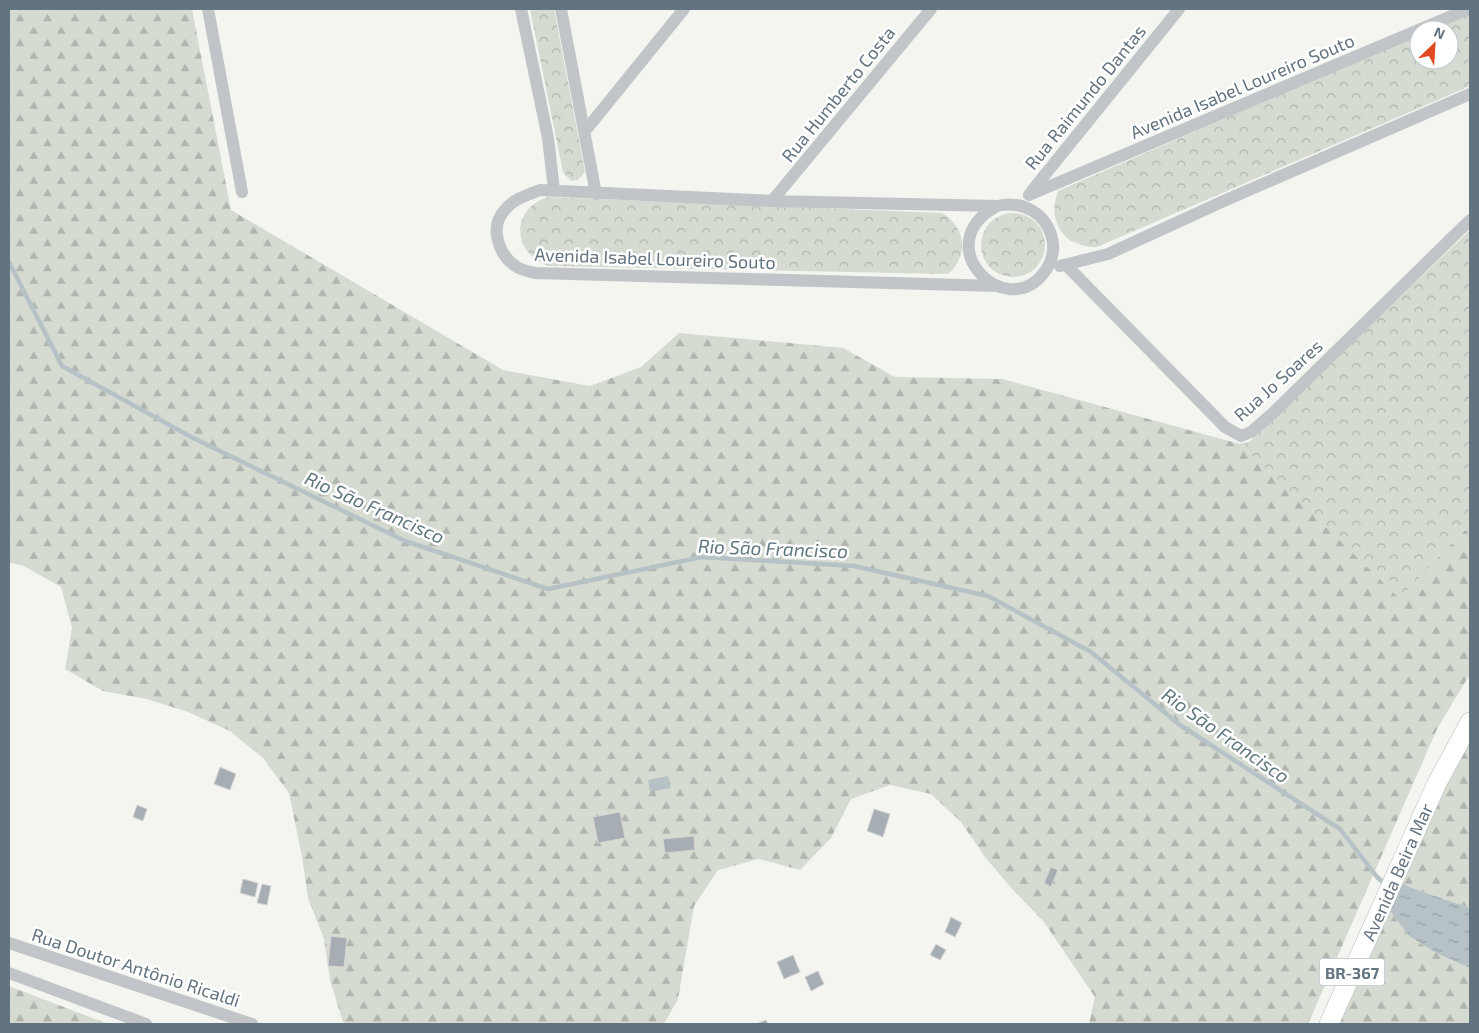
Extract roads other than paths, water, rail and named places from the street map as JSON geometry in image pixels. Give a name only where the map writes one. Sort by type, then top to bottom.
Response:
[{"type":"main road","name":"Avenida Beira Mar","points":[[1329,1024],[1437,783],[1470,722]]},
{"type":"street","points":[[208,9],[242,192]]},
{"type":"street","points":[[521,9],[548,138],[554,190]]},
{"type":"street","points":[[561,9],[596,194]]},
{"type":"street","points":[[585,131],[684,9]]},
{"type":"street","name":"Rua Humberto Costa","points":[[772,201],[931,9]]},
{"type":"street","name":"Rua Raimundo Dantas","points":[[1014,204],[1029,195],[1180,9]]},
{"type":"street","name":"Avenida Isabel Loureiro Souto","points":[[1029,195],[1468,9]]},
{"type":"street","points":[[1014,204],[1034,212],[1049,227],[1053,248],[1048,268],[1066,265],[1108,254],[1226,200],[1470,94]]},
{"type":"street","name":"Avenida Isabel Loureiro Souto","points":[[1014,204],[997,206],[772,201],[540,190],[518,199],[504,210],[497,221],[497,238],[502,254],[517,268],[536,273],[998,286],[1009,289],[1026,286],[1040,277],[1048,268]]},
{"type":"street","points":[[997,206],[984,213],[974,225],[969,239],[969,246],[974,268],[984,280],[998,286]]},
{"type":"street","name":"Rua Jo Soares","points":[[1066,265],[1225,427],[1241,436],[1251,432],[1274,412],[1470,220]]},
{"type":"street","name":"Rua Doutor Antônio Ricaldi","points":[[9,943],[252,1024]]},
{"type":"street","points":[[9,973],[146,1024]]},
{"type":"water","points":[[668,776],[671,788],[650,792],[648,780]]},
{"type":"water","points":[[1398,881],[1412,888],[1470,908],[1470,968],[1438,954],[1409,936],[1390,911]]},
{"type":"waterway","name":"Rio São Francisco","points":[[9,262],[62,366],[193,438],[405,541],[548,589],[702,557],[854,566],[988,596],[1091,652],[1180,725],[1340,829],[1377,877],[1386,885]]}]
